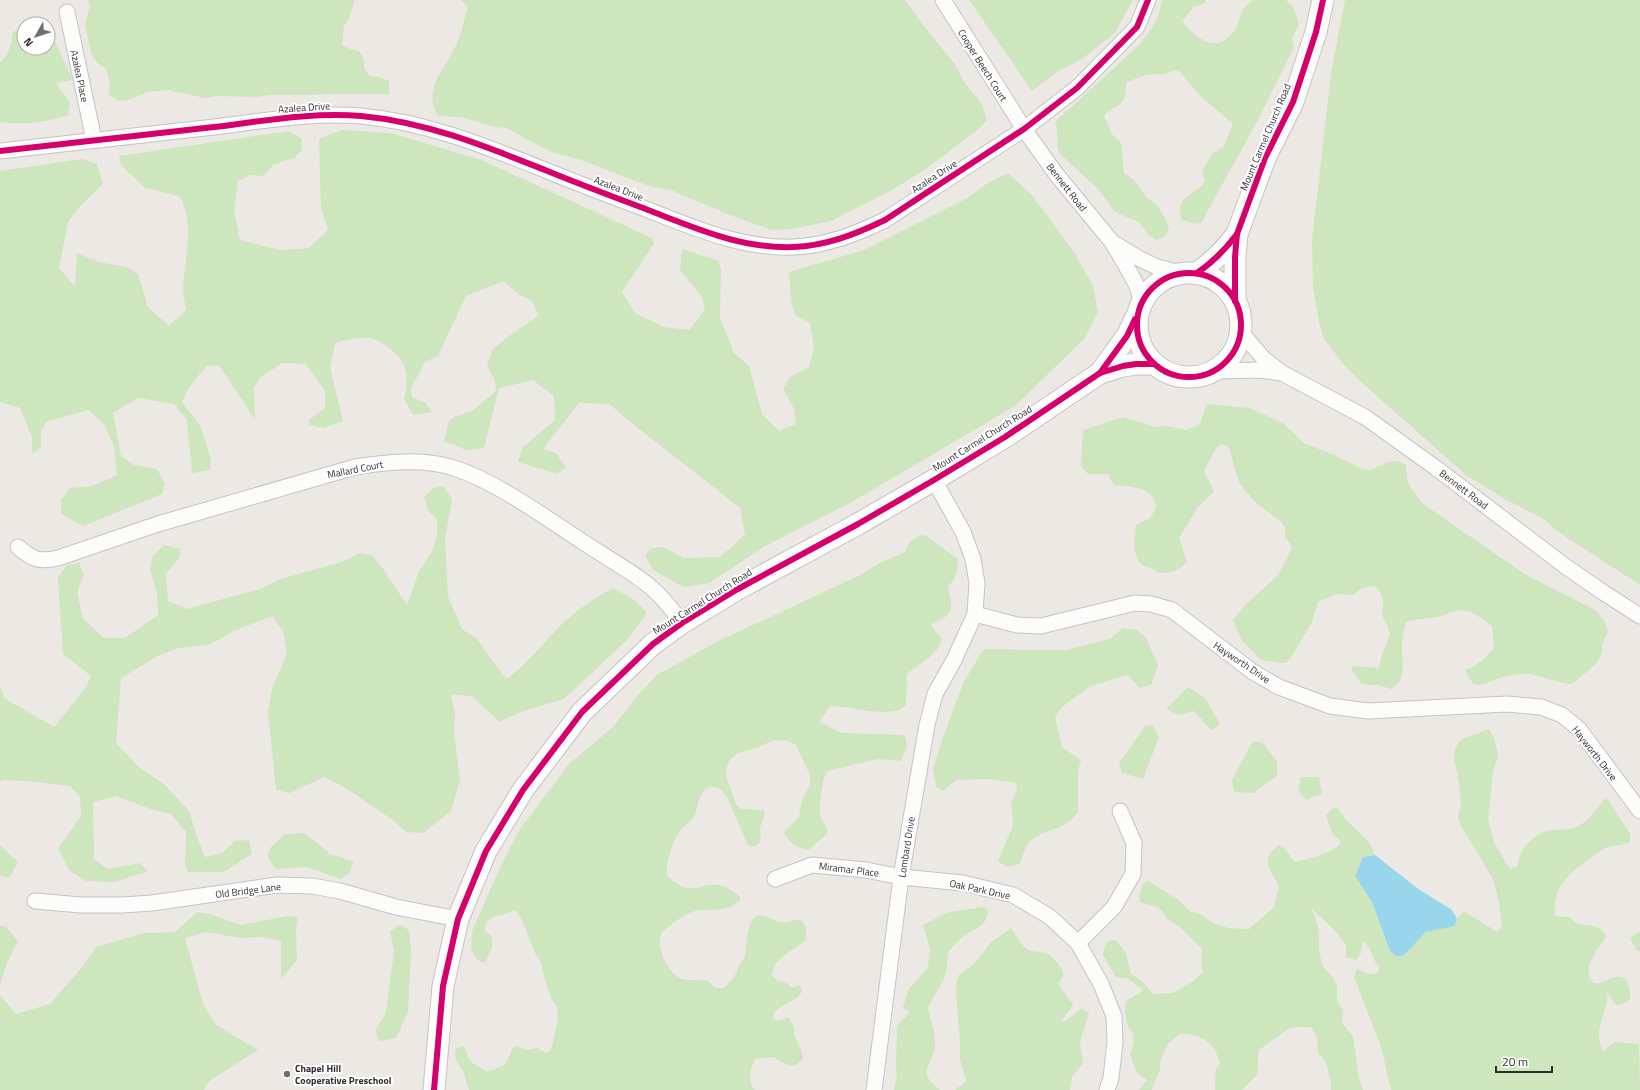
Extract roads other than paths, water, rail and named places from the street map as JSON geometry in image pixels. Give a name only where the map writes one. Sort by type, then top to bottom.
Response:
[{"type":"main road","name":"Mount Carmel Church Road","points":[[1235,300],[1235,257],[1237,234],[1265,158],[1292,102],[1316,32],[1323,0]]},
{"type":"main road","name":"Mount Carmel Church Road","points":[[1189,273],[1211,264],[1237,234]]},
{"type":"main road","points":[[1189,273],[1212,278],[1226,288],[1235,300],[1241,316],[1241,332],[1236,348],[1227,361],[1214,371],[1199,377],[1183,378],[1167,373],[1153,364],[1142,351],[1137,335],[1139,309],[1151,288],[1164,278],[1189,273]]},
{"type":"main road","name":"Mount Carmel Church Road","points":[[434,1090],[443,986],[458,919],[486,851],[522,790],[582,712],[653,644],[682,623],[736,590],[858,524],[934,480],[1005,437],[1100,372],[1127,336],[1139,309]]},
{"type":"main road","name":"Mount Carmel Church Road","points":[[1100,372],[1122,366],[1153,364]]},
{"type":"street","name":"Cooper Beech Court","points":[[943,0],[1024,129]]},
{"type":"street","name":"Azalea Drive","points":[[0,151],[281,119],[334,115],[362,116],[400,121],[439,130],[482,145],[690,226],[731,240],[766,246],[794,247],[816,245],[840,239],[885,220],[1024,129],[1077,88],[1137,27],[1148,0]]},
{"type":"street","name":"Azalea Place","points":[[66,12],[94,140]]},
{"type":"street","name":"Bennett Road","points":[[1024,129],[1056,174],[1112,242],[1137,286],[1139,309]]},
{"type":"street","name":"Bennett Road","points":[[1112,242],[1138,258],[1157,267],[1189,273]]},
{"type":"street","name":"Bennett Road","points":[[1241,332],[1252,347],[1264,359],[1282,373],[1365,417],[1436,468],[1565,566],[1640,616]]},
{"type":"street","name":"Bennett Road","points":[[1214,371],[1260,370],[1282,373]]},
{"type":"street","name":"Mallard Court","points":[[18,547],[29,556],[37,559],[46,560],[58,558],[158,524],[355,467],[385,462],[432,464],[453,468],[476,476],[553,522],[648,585],[667,604],[682,623]]},
{"type":"street","points":[[934,480],[963,532],[973,559],[977,583],[975,614]]},
{"type":"street","name":"Hayworth Drive","points":[[975,614],[1017,625],[1041,626],[1135,602],[1151,604],[1172,610],[1222,649],[1266,680],[1279,687],[1330,706],[1368,711],[1507,704],[1541,707],[1562,715],[1579,730],[1640,811]]},
{"type":"street","name":"Lombard Drive","points":[[874,1090],[901,877],[925,733],[935,694],[954,660],[975,614]]},
{"type":"street","points":[[1078,943],[1114,907],[1133,874],[1134,844],[1120,811]]},
{"type":"street","name":"Miramar Place","points":[[776,879],[812,865],[866,870],[901,877]]},
{"type":"street","name":"Oak Park Drive","points":[[901,877],[963,883],[1013,895],[1050,917],[1078,943],[1101,984],[1114,1016],[1114,1042],[1111,1078],[1107,1090]]},
{"type":"street","name":"Old Bridge Lane","points":[[35,900],[81,905],[122,905],[152,903],[277,885],[312,886],[340,891],[396,906],[458,919]]},
{"type":"water","points":[[1375,855],[1417,888],[1452,910],[1457,919],[1455,926],[1426,932],[1404,955],[1397,957],[1390,951],[1372,902],[1355,876],[1363,857]]},
{"type":"place","name":"Chapel Hill Cooperative Preschool","points":[[287,1074]]}]
